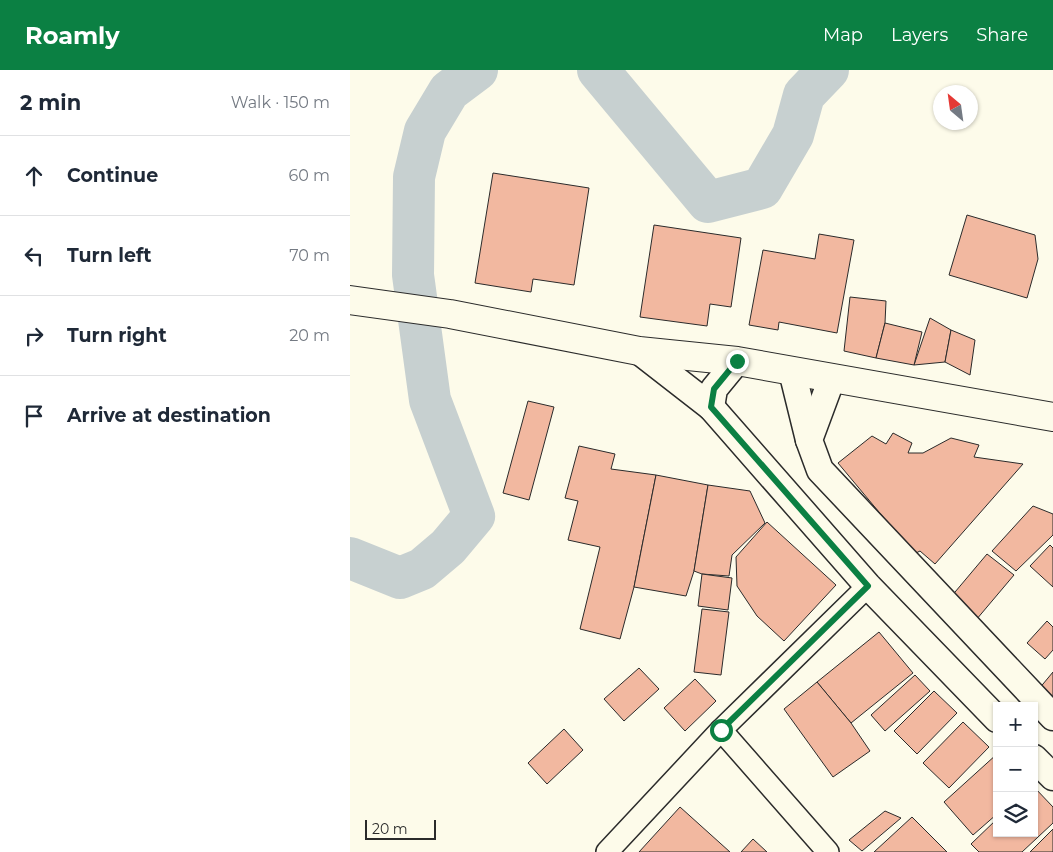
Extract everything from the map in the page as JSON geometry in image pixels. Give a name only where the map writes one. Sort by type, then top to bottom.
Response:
[{"type":"highway","points":[[354,301],[450,314],[639,351],[737,361],[1053,417]]},
{"type":"street","points":[[639,351],[711,407],[868,586],[993,715]]},
{"type":"street","points":[[711,407],[714,389],[737,361]]},
{"type":"street","points":[[792,371],[809,440],[820,470],[1053,717]]},
{"type":"street","points":[[809,440],[832,378]]},
{"type":"street","points":[[607,852],[721,730],[868,586]]},
{"type":"street","points":[[721,730],[828,852]]},
{"type":"street","points":[[1038,762],[1053,777]]},
{"type":"building","points":[[493,173],[589,188],[574,285],[533,279],[531,292],[475,283]]},
{"type":"building","points":[[967,215],[1035,235],[1038,259],[1027,298],[949,275]]},
{"type":"building","points":[[654,225],[741,238],[731,307],[710,304],[707,326],[640,317]]},
{"type":"building","points":[[819,234],[854,240],[837,333],[779,322],[778,330],[749,325],[763,250],[815,259]]},
{"type":"building","points":[[850,297],[886,301],[885,323],[876,358],[844,351]]},
{"type":"building","points":[[930,318],[951,330],[945,362],[914,365]]},
{"type":"building","points":[[885,323],[922,332],[914,365],[876,358]]},
{"type":"building","points":[[951,330],[975,340],[970,375],[945,362]]},
{"type":"building","points":[[528,401],[554,407],[529,500],[503,493]]},
{"type":"building","points":[[893,433],[912,443],[908,453],[923,453],[951,438],[979,445],[974,457],[1023,464],[935,564],[920,551],[914,554],[838,463],[872,436],[886,444]]},
{"type":"building","points":[[579,446],[615,454],[611,469],[656,475],[634,587],[620,639],[580,629],[600,547],[568,540],[578,501],[565,498]]},
{"type":"building","points":[[656,475],[708,485],[694,571],[686,596],[634,587]]},
{"type":"building","points":[[708,485],[750,491],[765,523],[732,555],[729,576],[702,574],[694,571]]},
{"type":"building","points":[[1033,506],[1053,514],[1053,535],[1016,571],[992,551]]},
{"type":"building","points":[[767,522],[836,585],[784,641],[757,616],[737,586],[736,557]]},
{"type":"building","points":[[1050,545],[1053,548],[1053,587],[1030,566]]},
{"type":"building","points":[[987,554],[1014,575],[976,620],[950,598]]},
{"type":"building","points":[[702,574],[732,578],[728,610],[698,606]]},
{"type":"building","points":[[702,609],[729,612],[721,675],[694,672]]},
{"type":"building","points":[[1047,621],[1053,627],[1053,650],[1045,659],[1027,643]]},
{"type":"building","points":[[879,632],[913,673],[851,723],[817,682]]},
{"type":"building","points":[[639,668],[659,689],[624,721],[604,699]]},
{"type":"building","points":[[1053,672],[1053,702],[1038,690]]},
{"type":"building","points":[[915,675],[930,691],[885,731],[871,715]]},
{"type":"building","points":[[695,679],[716,701],[685,731],[664,708]]},
{"type":"building","points":[[817,682],[851,723],[870,751],[833,777],[784,709]]},
{"type":"building","points":[[934,691],[957,713],[917,754],[894,731]]},
{"type":"building","points":[[963,722],[989,747],[949,788],[923,763]]},
{"type":"building","points":[[564,729],[583,750],[547,784],[528,763]]},
{"type":"building","points":[[993,758],[993,818],[973,835],[944,802]]},
{"type":"building","points":[[1038,791],[1053,807],[1053,823],[1022,852],[979,852],[971,844],[993,823],[993,837],[1038,837]]},
{"type":"building","points":[[680,807],[730,852],[639,852]]},
{"type":"building","points":[[885,811],[901,818],[862,851],[849,840]]},
{"type":"building","points":[[912,817],[947,852],[874,852]]},
{"type":"building","points":[[1053,829],[1053,852],[1030,852]]},
{"type":"building","points":[[753,839],[767,852],[741,852]]},
{"type":"waterway","points":[[350,558],[400,578],[422,569],[448,547],[474,516],[430,400],[413,275],[414,177],[425,131],[449,91],[477,70]]},
{"type":"waterway","points":[[598,70],[708,202],[762,188],[793,135],[804,95],[828,70]]},
{"type":"route","points":[[721,730],[868,586],[711,407],[714,389],[737,361]]}]
